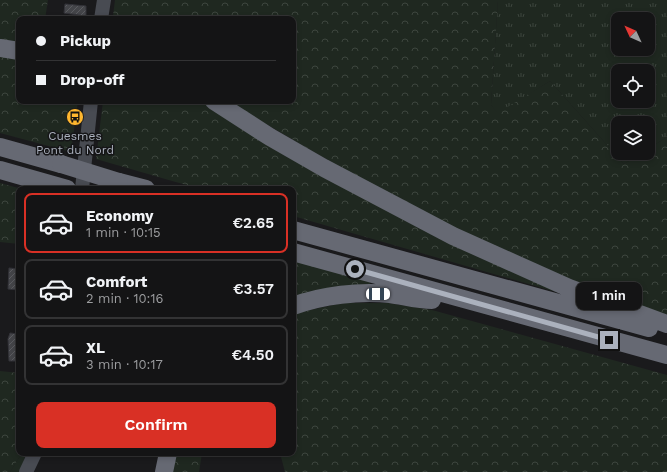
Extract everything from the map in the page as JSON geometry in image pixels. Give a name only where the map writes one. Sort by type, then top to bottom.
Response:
[{"type":"highway","points":[[0,48],[16,51]]},
{"type":"highway","points":[[219,104],[270,137],[324,168],[453,236],[569,288],[667,324]]},
{"type":"highway","points":[[0,147],[134,186]]},
{"type":"highway","points":[[0,170],[55,186]]},
{"type":"highway","points":[[296,231],[667,334]]},
{"type":"highway","points":[[296,253],[667,355]]},
{"type":"highway","points":[[296,305],[322,298],[355,294],[389,294],[428,300],[463,299]]},
{"type":"highway","points":[[164,472],[167,456]]},
{"type":"main road","points":[[101,16],[104,0]]},
{"type":"main road","points":[[82,186],[91,104]]},
{"type":"main road","points":[[26,472],[34,456]]},
{"type":"main road","points":[[35,456],[38,472]]},
{"type":"green space","points":[[0,0],[48,0],[45,16],[16,16],[16,43],[0,40]]},
{"type":"green space","points":[[115,0],[498,0],[491,105],[498,113],[550,81],[611,149],[611,160],[620,160],[624,164],[631,160],[655,160],[655,145],[667,137],[667,315],[560,277],[488,244],[374,186],[233,104],[296,104],[296,16],[113,16]]},
{"type":"green space","points":[[498,0],[667,0],[667,137],[655,145],[655,116],[611,116],[611,149],[550,81],[498,114],[491,105]]},
{"type":"green space","points":[[0,54],[16,57],[16,104],[78,104],[71,152],[0,133]]},
{"type":"green space","points":[[103,104],[212,104],[570,296],[296,217],[296,186],[190,186],[96,159]]},
{"type":"green space","points":[[620,160],[631,160],[624,164]]},
{"type":"green space","points":[[0,183],[16,187],[16,244],[0,242]]},
{"type":"green space","points":[[296,261],[370,281],[370,288],[296,300]]},
{"type":"green space","points":[[343,303],[388,303],[432,310],[667,375],[667,472],[285,472],[281,456],[296,456],[296,314]]},
{"type":"green space","points":[[0,371],[16,373],[16,456],[20,456],[10,472],[0,472]]},
{"type":"green space","points":[[20,456],[25,456],[21,472],[10,472]]},
{"type":"green space","points":[[175,456],[202,456],[199,472],[172,472]]},
{"type":"building","points":[[65,4],[86,6],[86,16],[64,13]]},
{"type":"building","points":[[9,268],[16,269],[16,290],[8,289]]},
{"type":"building","points":[[10,333],[16,334],[16,361],[9,361],[8,339]]},
{"type":"place","name":"Cuesmes Pont du Nord","points":[[75,117]]},
{"type":"route","points":[[355,269],[609,340]]}]
